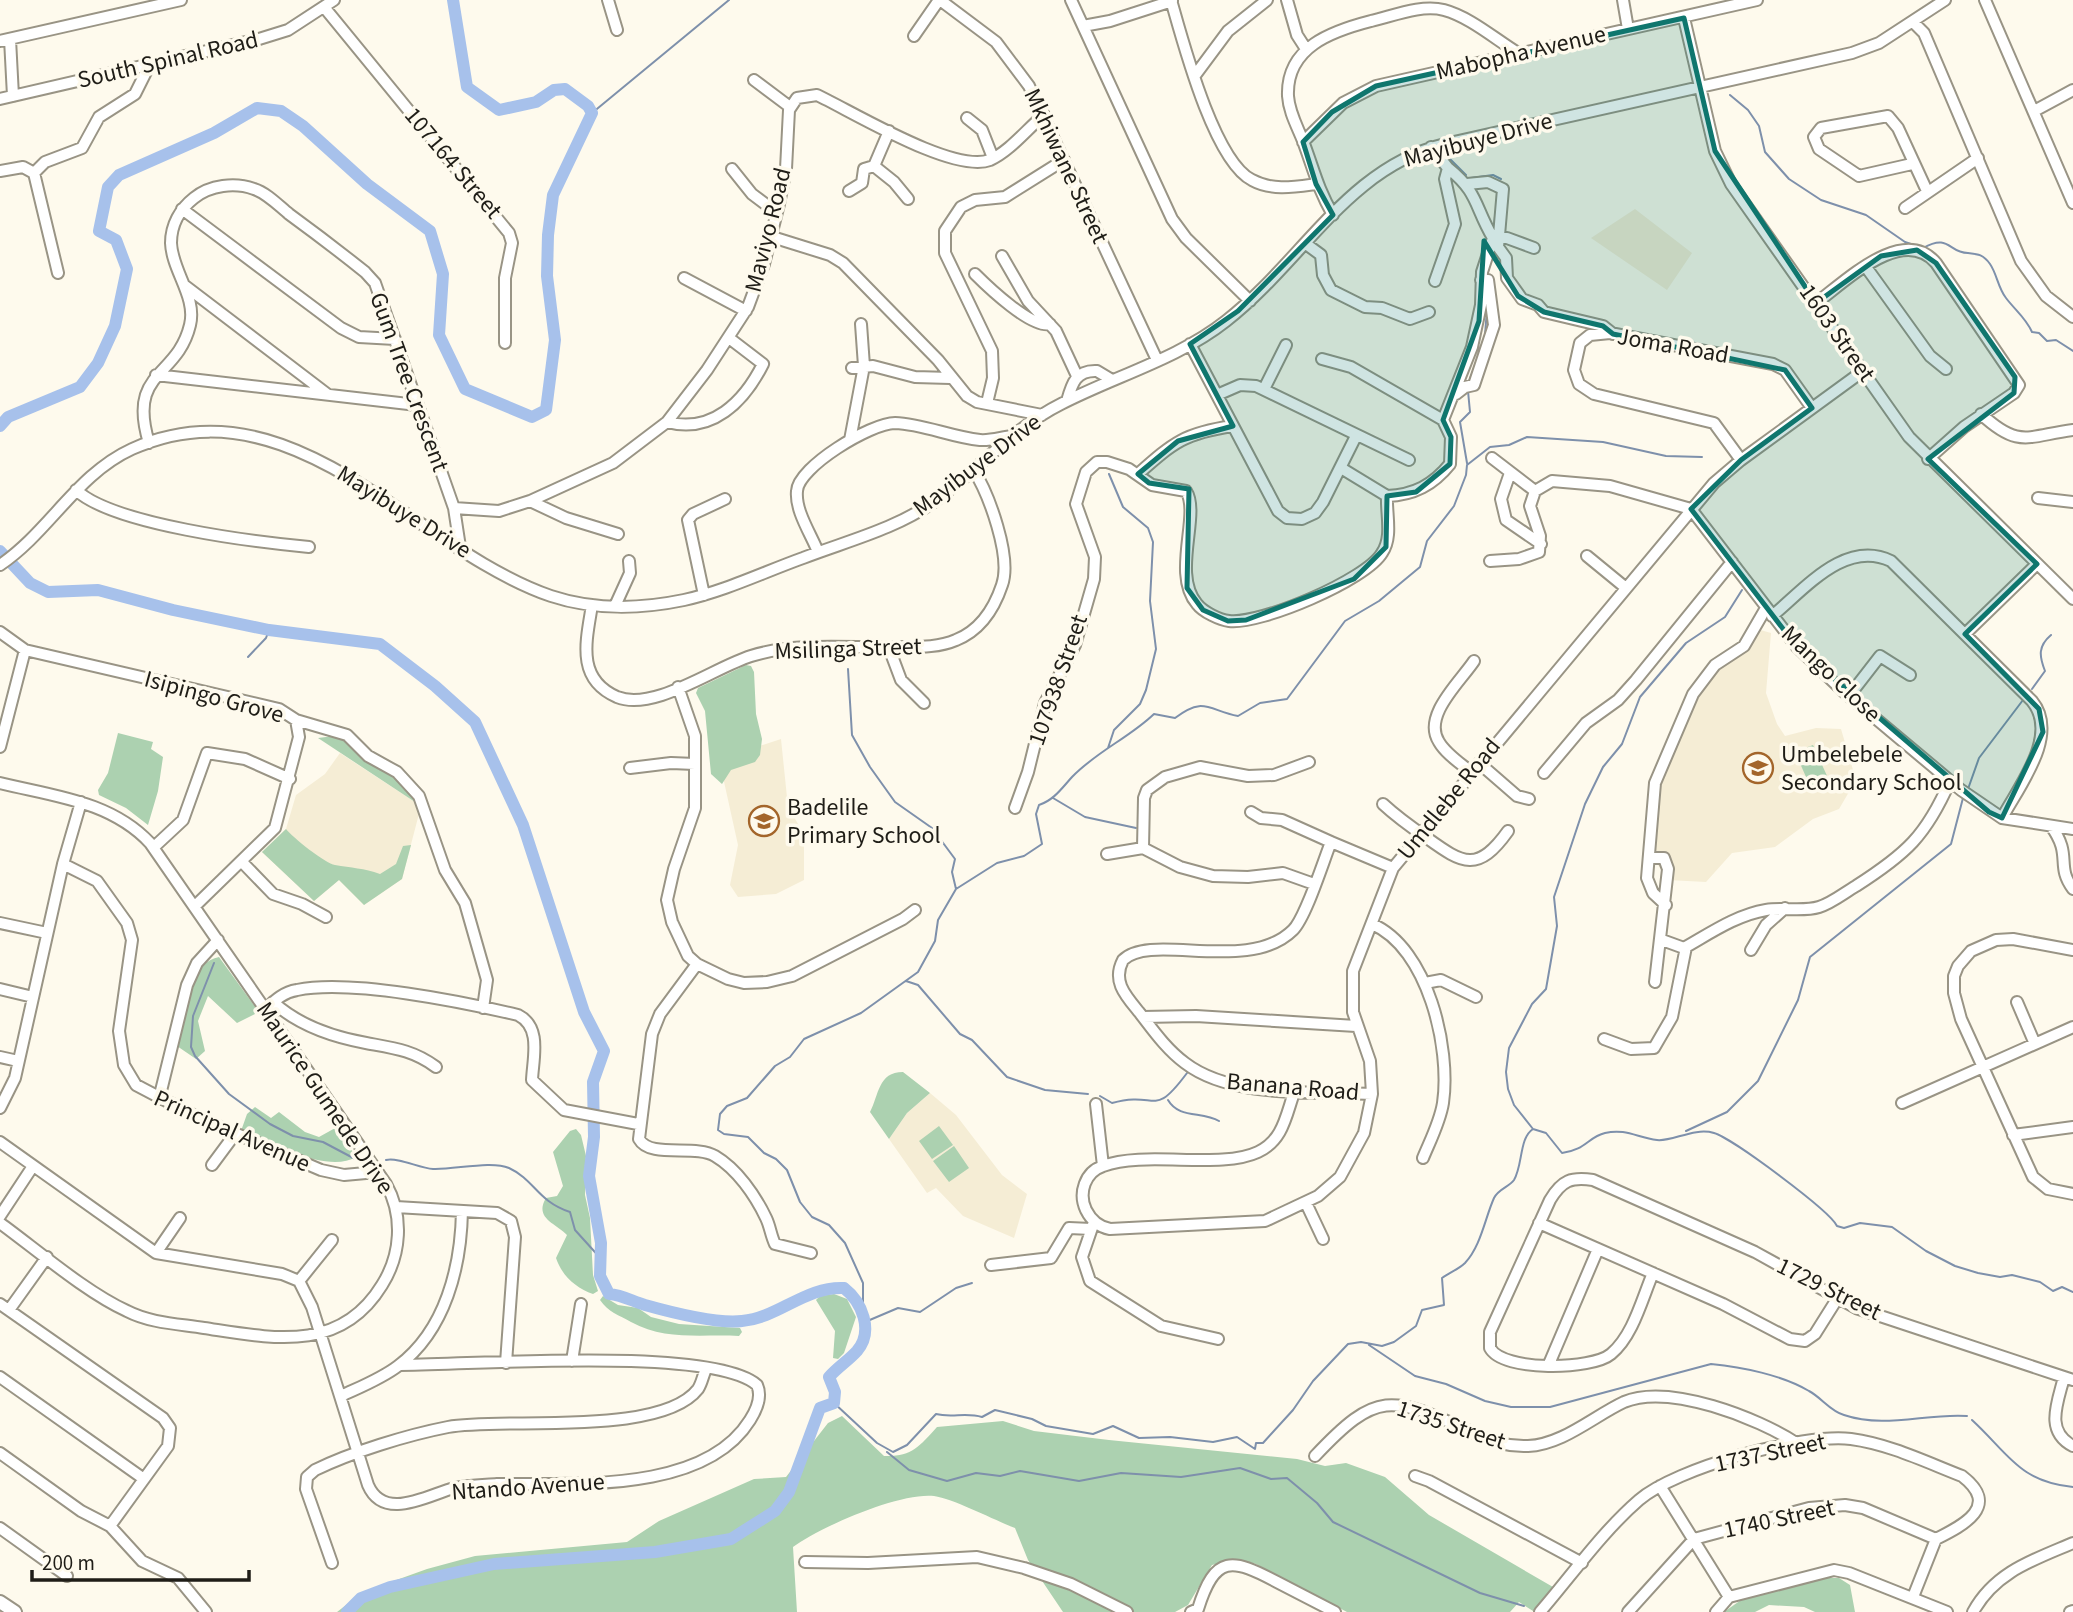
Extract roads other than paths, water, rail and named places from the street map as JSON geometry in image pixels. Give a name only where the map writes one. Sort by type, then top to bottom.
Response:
[{"type":"main road","points":[[0,1602],[15,1612]]},
{"type":"street","points":[[12,96],[5,40],[161,2],[181,0]]},
{"type":"street","points":[[608,0],[617,30]]},
{"type":"street","points":[[914,36],[939,0]]},
{"type":"street","name":"Mkhiwane Street","points":[[939,0],[982,29],[1009,57],[1044,115],[1157,360]]},
{"type":"street","points":[[1071,0],[1172,219],[1186,238],[1250,300]]},
{"type":"street","points":[[1196,74],[1227,31],[1267,0]]},
{"type":"street","points":[[1287,0],[1297,35],[1306,48]]},
{"type":"street","points":[[1623,0],[1628,29]]},
{"type":"street","name":"Mabopha Avenue","points":[[1303,142],[1332,112],[1367,89],[1757,0]]},
{"type":"street","name":"Mayibuye Drive","points":[[1,565],[76,490],[110,462],[149,443],[206,432],[248,435],[272,441],[334,469],[460,547],[536,590],[592,606],[615,607],[656,604],[704,595],[908,517],[934,501],[1012,436],[1042,415],[1190,344],[1223,323],[1250,300],[1363,183],[1381,170],[1431,147],[1852,53],[1879,43],[1914,23],[1945,0]]},
{"type":"street","points":[[1985,0],[2073,203]]},
{"type":"street","points":[[1083,26],[1110,21],[1172,1],[1214,133],[1234,167],[1262,185],[1287,188],[1315,184]]},
{"type":"street","name":"South Spinal Road","points":[[0,100],[278,33],[329,3]]},
{"type":"street","name":"107164 Street","points":[[329,3],[509,233],[512,243],[505,278],[505,343]]},
{"type":"street","points":[[1333,215],[1315,184],[1288,95],[1292,73],[1306,48],[1321,38],[1351,26],[1421,9],[1437,9],[1468,22],[1518,53]]},
{"type":"street","name":"1603 Street","points":[[1684,18],[1715,151],[1722,166],[1863,371],[1928,459],[2073,599]]},
{"type":"street","points":[[1914,23],[1924,33],[2009,232],[2032,279],[2046,296],[2073,317]]},
{"type":"street","points":[[34,173],[45,162],[82,148],[99,117],[135,94],[149,66]]},
{"type":"street","points":[[754,80],[790,107],[802,96],[817,95],[959,162],[982,162],[993,158],[1044,115]]},
{"type":"street","points":[[2035,111],[2073,90]]},
{"type":"street","name":"Maviyo Road","points":[[454,508],[499,512],[530,500],[613,463],[667,422],[746,311],[764,264],[786,169],[790,107]]},
{"type":"street","points":[[1912,164],[1859,176],[1819,149],[1814,137],[1821,128],[1888,116],[1898,128],[1912,164],[1927,191]]},
{"type":"street","points":[[967,118],[982,130],[993,158]]},
{"type":"street","points":[[849,191],[862,183],[864,169],[874,166],[890,131]]},
{"type":"street","points":[[1431,147],[1474,194],[1481,219],[1496,238],[1506,261],[1507,278],[1522,299],[1538,306],[1544,312],[1603,326],[1613,334]]},
{"type":"street","points":[[1905,208],[1978,158]]},
{"type":"street","points":[[987,403],[993,378],[993,354],[945,253],[945,231],[955,213],[967,203],[1005,197],[1064,160]]},
{"type":"street","points":[[874,166],[894,182],[908,199]]},
{"type":"street","points":[[0,171],[23,167],[34,173],[58,273]]},
{"type":"street","points":[[1435,281],[1455,224],[1446,180],[1448,168]]},
{"type":"street","points":[[732,169],[752,194],[776,212]]},
{"type":"street","points":[[1443,420],[1455,394],[1479,321],[1484,280],[1496,238],[1503,189],[1488,182],[1467,184]]},
{"type":"street","name":"Gum Tree Crescent","points":[[182,209],[200,193],[210,189],[226,185],[256,189],[371,277],[454,508],[460,547]]},
{"type":"street","points":[[149,443],[142,404],[156,375],[181,346],[190,325],[190,309],[174,265],[171,243],[174,224],[182,209],[341,328],[359,337],[395,338]]},
{"type":"street","points":[[769,236],[830,256],[843,263],[938,360],[967,397],[1042,415]]},
{"type":"street","points":[[1496,238],[1534,248]]},
{"type":"street","points":[[1306,244],[1321,255],[1324,278],[1331,290],[1365,307],[1382,308],[1410,319],[1429,312]]},
{"type":"street","points":[[1816,303],[1881,256],[1906,248],[1925,253],[1936,263],[2018,382],[2014,393],[1981,414],[1928,459]]},
{"type":"street","points":[[1002,256],[1028,301],[1050,324],[1077,376],[1067,401]]},
{"type":"street","points":[[1867,267],[1930,356],[1946,369]]},
{"type":"street","points":[[975,274],[1028,319],[1041,325],[1050,324]]},
{"type":"street","points":[[684,278],[746,311]]},
{"type":"street","points":[[1455,394],[1474,385],[1494,325],[1484,280]]},
{"type":"street","points":[[182,283],[329,396]]},
{"type":"street","points":[[850,440],[864,366],[861,324]]},
{"type":"street","name":"Joma Road","points":[[1741,460],[1714,423],[1605,398],[1586,390],[1574,370],[1576,349],[1590,335],[1613,334],[1773,364],[1785,370],[1812,408]]},
{"type":"street","points":[[667,422],[684,426],[703,425],[749,389],[762,364],[729,338]]},
{"type":"street","points":[[1190,344],[1278,511],[1287,518],[1302,519],[1315,513],[1356,436]]},
{"type":"street","points":[[1264,389],[1286,345]]},
{"type":"street","points":[[1322,359],[1351,367],[1443,420],[1452,444],[1449,466],[1416,492],[1387,496],[1341,468]]},
{"type":"street","points":[[852,368],[864,366],[915,377],[950,378]]},
{"type":"street","points":[[1077,376],[1097,371],[1112,380]]},
{"type":"street","name":"Umdlebe Road","points":[[1093,1225],[1110,1230],[1256,1223],[1306,1203],[1326,1191],[1348,1168],[1368,1122],[1372,1094],[1370,1061],[1356,1026],[1351,991],[1353,971],[1393,868],[1691,509],[1741,460],[1863,371]]},
{"type":"street","points":[[156,375],[417,405]]},
{"type":"street","points":[[1217,395],[1245,384],[1264,389],[1409,460]]},
{"type":"street","points":[[1981,414],[2000,431],[2018,439],[2073,430]]},
{"type":"street","points":[[818,552],[798,503],[797,489],[809,470],[865,431],[894,423],[982,440],[1012,436]]},
{"type":"street","points":[[1233,426],[1185,437],[1138,474],[1152,485],[1179,488],[1188,493],[1188,588],[1203,610],[1228,621],[1258,617],[1332,590],[1360,574],[1377,560],[1386,547],[1387,496]]},
{"type":"street","points":[[1492,458],[1535,491]]},
{"type":"street","name":"107938 Street","points":[[1015,808],[1028,772],[1045,704],[1075,645],[1094,579],[1093,550],[1076,510],[1081,483],[1089,467],[1100,462],[1138,474]]},
{"type":"street","name":"Msilinga Street","points":[[592,606],[586,659],[596,683],[606,691],[630,700],[650,698],[733,662],[767,652],[937,646],[955,641],[978,626],[997,601],[1004,580],[1005,561],[982,486],[973,470]]},
{"type":"street","points":[[1510,473],[1501,499],[1506,520],[1541,544]]},
{"type":"street","points":[[1490,561],[1525,558],[1539,552],[1541,544],[1530,512],[1535,491],[1547,483],[1557,481],[1610,486],[1691,509]]},
{"type":"street","points":[[76,490],[93,504],[116,512],[203,531],[309,547]]},
{"type":"street","points":[[2038,498],[2073,502]]},
{"type":"street","points":[[704,595],[688,520],[693,514],[725,499]]},
{"type":"street","points":[[530,500],[566,518],[618,534]]},
{"type":"street","name":"Mango Close","points":[[1691,509],[1797,648],[1849,696],[1950,781],[2001,818],[2073,829]]},
{"type":"street","points":[[1666,905],[1653,893],[1647,878],[1654,783],[1688,702],[1715,665],[1744,646],[1769,612],[1840,561],[1872,554],[1891,561],[2032,701],[2044,724],[2034,758],[2001,818]]},
{"type":"street","points":[[1587,556],[1626,588]]},
{"type":"street","points":[[615,607],[631,569],[629,561]]},
{"type":"street","points":[[1544,773],[1582,727],[1618,700],[1636,680],[1732,562]]},
{"type":"street","points":[[1965,635],[2037,564]]},
{"type":"street","name":"Isipingo Grove","points":[[0,632],[25,649],[279,709],[296,720],[299,737],[275,828],[195,906]]},
{"type":"street","points":[[889,648],[901,680],[915,697],[924,703]]},
{"type":"street","points":[[0,747],[25,649]]},
{"type":"street","points":[[1849,696],[1880,656],[1910,676]]},
{"type":"street","points":[[1471,772],[1440,744],[1434,727],[1439,710],[1474,662]]},
{"type":"street","points":[[678,687],[694,728],[694,817],[674,869],[667,900],[684,949],[697,964],[736,982],[753,984],[778,979],[812,967],[907,917],[915,910]]},
{"type":"street","points":[[296,720],[346,735],[368,756],[397,772],[419,796],[445,870],[465,903],[487,980],[483,1008]]},
{"type":"street","points":[[154,848],[183,820],[206,754],[245,759],[290,779]]},
{"type":"street","points":[[1143,848],[1144,798],[1147,790],[1165,777],[1200,767],[1248,776],[1267,776],[1309,762]]},
{"type":"street","points":[[629,768],[671,763],[695,764]]},
{"type":"street","points":[[1479,763],[1517,796],[1529,799]]},
{"type":"street","points":[[1662,940],[1676,948],[1686,947],[1744,916],[1785,908],[1822,906],[1898,857],[1926,829],[1950,781]]},
{"type":"street","name":"Maurice Gumede Drive","points":[[0,783],[103,808],[124,820],[154,848],[218,940],[270,1006],[377,1172],[396,1207],[396,1250],[383,1284],[363,1309],[320,1333],[281,1339],[136,1316],[0,1223]]},
{"type":"street","points":[[0,1108],[11,1088],[63,864],[81,802]]},
{"type":"street","points":[[1382,804],[1446,854],[1470,862],[1487,855],[1508,831]]},
{"type":"street","points":[[1251,812],[1261,818],[1282,820],[1393,868]]},
{"type":"street","points":[[2051,826],[2065,847],[2064,875],[2073,889]]},
{"type":"street","name":"Banana Road","points":[[1331,842],[1294,929],[1273,942],[1227,953],[1141,950],[1128,955],[1120,966],[1118,980],[1123,992],[1172,1052],[1209,1077],[1228,1084],[1372,1094]]},
{"type":"street","points":[[1107,854],[1143,848],[1180,867],[1213,876],[1248,877],[1283,873],[1314,884]]},
{"type":"street","points":[[1649,858],[1664,858],[1668,864],[1666,905],[1655,982]]},
{"type":"street","points":[[242,862],[273,894],[327,917]]},
{"type":"street","name":"Principal Avenue","points":[[63,864],[97,881],[130,929],[132,940],[120,1015],[120,1045],[130,1078],[144,1092],[234,1134],[333,1174],[377,1172]]},
{"type":"street","points":[[1751,950],[1766,925],[1785,908]]},
{"type":"street","points":[[0,923],[47,933]]},
{"type":"street","points":[[1372,924],[1393,936],[1426,983],[1441,1040],[1443,1102],[1423,1158]]},
{"type":"street","points":[[2073,950],[2004,939],[1987,942],[1964,957],[1954,976],[1954,993],[1982,1068],[2037,1183],[2052,1191],[2073,1194]]},
{"type":"street","points":[[159,1099],[187,985],[197,963],[218,940]]},
{"type":"street","points":[[1604,1039],[1631,1049],[1654,1048],[1672,1017],[1686,947]]},
{"type":"street","points":[[697,964],[654,1027],[638,1124],[639,1139],[645,1147],[708,1153],[721,1160],[750,1191],[777,1244],[811,1253]]},
{"type":"street","points":[[1426,983],[1441,980],[1476,997]]},
{"type":"street","points":[[270,1006],[298,990],[326,988],[403,994],[518,1015],[528,1021],[534,1050],[532,1080],[568,1112],[638,1124]]},
{"type":"street","points":[[0,989],[33,997]]},
{"type":"street","points":[[2017,1002],[2035,1044]]},
{"type":"street","points":[[270,1006],[326,1032],[407,1050],[436,1067]]},
{"type":"street","points":[[1143,1017],[1196,1016],[1356,1026]]},
{"type":"street","points":[[1902,1103],[2073,1027]]},
{"type":"street","points":[[0,1057],[18,1061]]},
{"type":"street","points":[[1218,1339],[1161,1326],[1096,1286],[1087,1277],[1082,1262],[1083,1249],[1093,1225],[1084,1203],[1084,1186],[1091,1174],[1104,1166],[1241,1157],[1257,1152],[1275,1141],[1281,1132],[1295,1090]]},
{"type":"street","points":[[1096,1104],[1104,1166]]},
{"type":"street","points":[[2013,1135],[2073,1127]]},
{"type":"street","points":[[212,1165],[234,1134]]},
{"type":"street","points":[[0,1142],[156,1253],[282,1274],[299,1281],[332,1240]]},
{"type":"street","points":[[0,1216],[33,1166]]},
{"type":"street","name":"1729 Street","points":[[1539,1223],[1550,1200],[1563,1182],[1572,1178],[1593,1180],[1755,1252],[1856,1308],[2069,1379]]},
{"type":"street","points":[[1306,1203],[1323,1239]]},
{"type":"street","points":[[396,1207],[503,1215],[514,1225],[506,1363]]},
{"type":"street","points":[[341,1396],[400,1365],[431,1328],[453,1282],[462,1210]]},
{"type":"street","points":[[156,1253],[180,1218]]},
{"type":"street","points":[[1653,1273],[1629,1330],[1609,1356],[1589,1363],[1508,1362],[1496,1356],[1490,1348],[1490,1332],[1539,1223],[1653,1273],[1797,1341],[1815,1334],[1837,1298]]},
{"type":"street","points":[[991,1265],[1046,1260],[1057,1251],[1069,1228],[1093,1225]]},
{"type":"street","points":[[1549,1364],[1598,1248]]},
{"type":"street","points":[[47,1257],[5,1307],[167,1422],[171,1441],[108,1525]]},
{"type":"street","name":"Ntando Avenue","points":[[299,1281],[307,1294],[371,1491],[380,1500],[397,1504],[468,1486],[630,1480],[668,1472],[703,1460],[737,1439],[754,1414],[759,1397],[757,1385],[751,1379],[740,1374],[706,1369]]},
{"type":"street","points":[[572,1361],[580,1304]]},
{"type":"street","points":[[332,1563],[308,1496],[306,1481],[315,1470],[358,1454],[451,1427],[601,1421],[646,1413],[679,1403],[694,1393],[700,1387],[706,1369],[629,1359],[400,1365]]},
{"type":"street","points":[[0,1377],[144,1479]]},
{"type":"street","points":[[2069,1379],[2054,1421],[2063,1439],[2073,1446]]},
{"type":"street","name":"1735 Street","points":[[1315,1456],[1353,1418],[1373,1407],[1394,1404],[1420,1410],[1500,1444],[1531,1446],[1552,1440],[1626,1402],[1671,1397],[1689,1400],[1740,1418],[1796,1443]]},
{"type":"street","name":"1737 Street","points":[[1540,1612],[1639,1500],[1660,1486],[1693,1470],[1796,1443],[1829,1438],[1871,1443],[1962,1476],[1969,1482],[1978,1499],[1975,1514],[1963,1525],[1936,1539]]},
{"type":"street","points":[[0,1453],[81,1511],[108,1525],[136,1557],[183,1583],[206,1612]]},
{"type":"street","points":[[1415,1476],[1582,1563]]},
{"type":"street","points":[[1660,1486],[1729,1597]]},
{"type":"street","name":"1740 Street","points":[[1628,1612],[1694,1539],[1809,1508],[1845,1505],[1880,1514],[1936,1539]]},
{"type":"street","points":[[0,1528],[67,1576]]},
{"type":"street","points":[[1913,1597],[1936,1539]]},
{"type":"street","points":[[1973,1612],[1984,1594],[2006,1574],[2073,1543]]},
{"type":"street","points":[[805,1562],[868,1563],[977,1557],[1061,1580],[1127,1612]]},
{"type":"street","points":[[1198,1611],[1211,1578],[1218,1570],[1234,1564],[1253,1569],[1335,1612]]},
{"type":"street","points":[[1716,1612],[1729,1597],[1834,1570],[1913,1597],[1924,1607],[1947,1612]]},
{"type":"waterway","points":[[0,426],[8,417],[80,387],[98,363],[115,326],[127,269],[116,240],[99,231],[108,187],[119,175],[214,133],[257,108],[281,111],[303,126],[367,184],[430,231],[443,274],[439,335],[465,389],[532,417],[546,410],[555,340],[547,276],[553,195],[592,113],[588,106],[565,89],[554,90],[536,102],[499,110],[467,87],[453,0]]},
{"type":"waterway","points":[[592,113],[729,0]]},
{"type":"waterway","points":[[1730,95],[1748,110],[1759,126],[1765,152],[1789,179],[1821,200],[1866,215],[1905,242],[1923,248],[1939,242],[1961,252],[1982,256],[1992,268],[2003,294],[2024,318],[2032,332],[2039,333],[2047,341],[2056,340],[2073,351]]},
{"type":"waterway","points":[[1449,158],[1466,175]]},
{"type":"waterway","points":[[1471,178],[1493,175],[1501,179]]},
{"type":"waterway","points":[[1494,231],[1495,216]]},
{"type":"waterway","points":[[1485,335],[1487,309]]},
{"type":"waterway","points":[[1469,381],[1476,363]]},
{"type":"waterway","points":[[1467,463],[1460,422],[1470,412],[1468,391]]},
{"type":"waterway","points":[[863,1312],[863,1283],[845,1243],[829,1225],[812,1217],[800,1202],[787,1170],[776,1159],[764,1153],[748,1137],[724,1134],[718,1130],[720,1114],[727,1106],[747,1098],[775,1066],[790,1057],[804,1039],[861,1013],[918,972],[935,941],[938,920],[956,889],[997,863],[1024,856],[1042,844],[1036,814],[1039,805],[1053,797],[1092,760],[1154,714],[1175,718],[1185,711],[1206,706],[1238,716],[1260,703],[1287,699],[1345,621],[1379,601],[1420,567],[1427,541],[1454,506],[1467,465],[1490,447],[1509,445],[1527,437],[1603,442],[1666,456],[1702,457]]},
{"type":"waterway","points":[[1108,748],[1114,730],[1140,704],[1156,649],[1150,601],[1153,542],[1148,528],[1123,507],[1109,474]]},
{"type":"waterway","points":[[0,551],[30,583],[48,592],[98,590],[173,610],[269,630],[380,644],[435,686],[475,722],[523,825],[584,1012],[604,1051],[593,1082],[594,1137],[589,1176],[601,1243],[600,1276],[609,1294],[680,1314],[742,1321],[768,1314],[817,1292],[844,1288],[856,1301],[864,1317],[865,1335],[862,1343],[829,1377],[835,1392],[834,1403],[820,1408],[789,1492],[775,1511],[731,1539],[655,1552],[494,1564],[390,1587],[361,1598],[347,1612]]},
{"type":"waterway","points":[[1533,1129],[1514,1105],[1508,1089],[1506,1072],[1509,1048],[1532,1004],[1546,989],[1557,926],[1554,897],[1585,804],[1603,767],[1622,744],[1640,697],[1686,643],[1725,617],[1742,590]]},
{"type":"waterway","points":[[248,657],[266,638],[269,630]]},
{"type":"waterway","points":[[2032,689],[2045,671],[2041,652],[2051,635]]},
{"type":"waterway","points":[[848,669],[852,735],[870,767],[895,802],[932,828],[955,859],[952,872],[956,889]]},
{"type":"waterway","points":[[1968,789],[1979,758],[2023,700]]},
{"type":"waterway","points":[[1053,798],[1085,817],[1136,828]]},
{"type":"waterway","points":[[1686,1131],[1727,1112],[1758,1081],[1798,1000],[1810,957],[1951,844],[1963,798]]},
{"type":"waterway","points":[[1206,956],[1228,956]]},
{"type":"waterway","points":[[214,963],[193,1016],[191,1047],[195,1056],[229,1094],[270,1124],[293,1136],[323,1142],[357,1160]]},
{"type":"waterway","points":[[906,981],[918,985],[960,1034],[972,1040],[1007,1077],[1045,1090],[1088,1094]]},
{"type":"waterway","points":[[1100,1096],[1112,1103],[1139,1099],[1160,1100],[1167,1096],[1187,1073]]},
{"type":"waterway","points":[[1168,1100],[1178,1110],[1219,1121]]},
{"type":"waterway","points":[[834,1403],[877,1443],[893,1452],[907,1445],[936,1414],[982,1417],[995,1410],[1032,1419],[1046,1426],[1093,1434],[1113,1426],[1139,1438],[1170,1437],[1213,1442],[1237,1437],[1255,1449],[1256,1443],[1263,1443],[1293,1410],[1313,1381],[1348,1344],[1361,1342],[1382,1346],[1394,1342],[1416,1326],[1422,1310],[1444,1305],[1442,1278],[1463,1265],[1470,1256],[1479,1240],[1494,1198],[1517,1174],[1525,1139],[1533,1129],[1546,1133],[1562,1153],[1576,1149],[1599,1135],[1612,1132],[1626,1132],[1657,1140],[1699,1132],[1714,1133],[1780,1176],[1837,1226],[1844,1228],[1860,1223],[1892,1227],[1926,1251],[1955,1266],[2000,1277],[2012,1275],[2040,1282],[2053,1291],[2062,1287],[2073,1292]]},
{"type":"waterway","points":[[386,1160],[433,1169],[483,1165],[509,1168],[525,1178],[550,1202],[570,1212],[575,1230],[603,1261]]},
{"type":"waterway","points":[[865,1322],[898,1308],[920,1312],[956,1288],[972,1283]]},
{"type":"waterway","points":[[1369,1345],[1415,1376],[1446,1384],[1485,1401],[1511,1407],[1550,1407],[1711,1364],[1787,1380],[1814,1394],[1839,1413],[1859,1419],[1890,1421],[1967,1416]]},
{"type":"waterway","points":[[1972,1420],[2027,1472],[2054,1484],[2073,1487]]},
{"type":"waterway","points":[[887,1452],[909,1470],[947,1481],[976,1473],[1000,1476],[1020,1471],[1079,1481],[1121,1473],[1181,1477],[1240,1468],[1271,1479],[1287,1478],[1317,1503],[1333,1522],[1480,1593],[1524,1606]]},
{"type":"place","name":"Umbelebele Secondary School","points":[[1758,768]]},
{"type":"place","name":"Badelile Primary School","points":[[764,821]]}]
